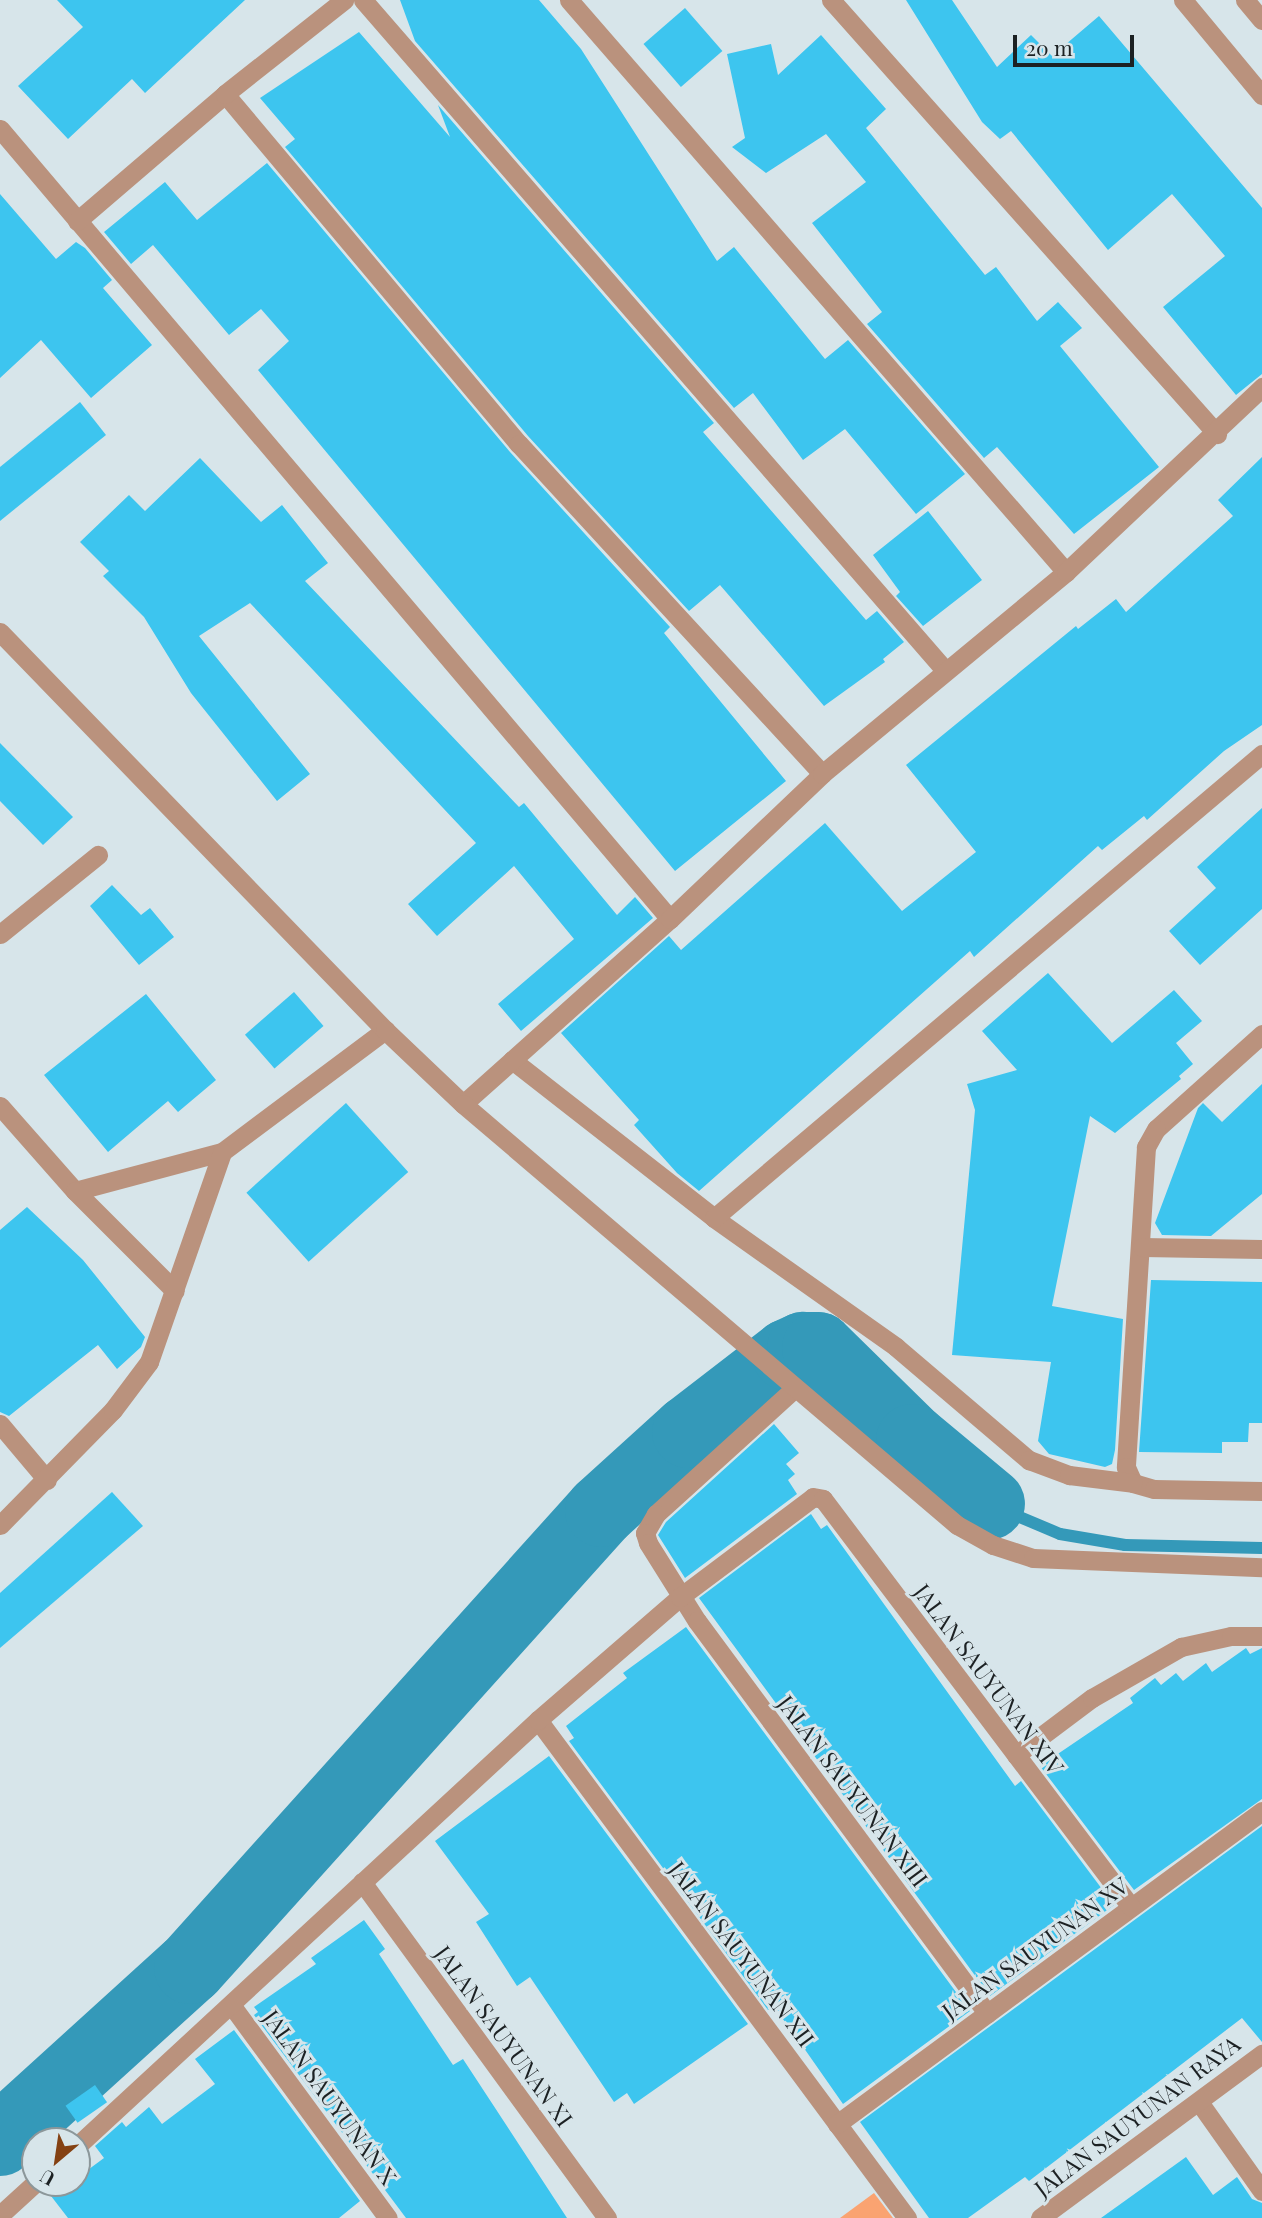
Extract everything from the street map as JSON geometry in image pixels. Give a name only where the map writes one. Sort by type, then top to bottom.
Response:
[{"type":"street","points":[[77,221],[225,94],[344,0]]},
{"type":"street","points":[[363,0],[944,669]]},
{"type":"street","points":[[569,0],[1066,572]]},
{"type":"street","points":[[831,0],[1217,434]]},
{"type":"street","points":[[1183,0],[1262,94]]},
{"type":"street","points":[[1245,0],[1262,20]]},
{"type":"street","points":[[225,94],[519,444],[822,774]]},
{"type":"street","points":[[0,129],[670,919]]},
{"type":"street","points":[[463,1104],[670,919],[822,774],[944,669],[1066,572],[1217,434],[1262,387]]},
{"type":"street","points":[[0,632],[385,1030],[463,1104],[779,1373],[921,1498],[993,1545],[1033,1558],[1081,1563],[1262,1567]]},
{"type":"street","points":[[714,1219],[1262,754]]},
{"type":"street","points":[[0,934],[98,855]]},
{"type":"street","points":[[75,1191],[222,1152],[385,1030]]},
{"type":"street","points":[[1133,1483],[1126,1467],[1142,1247],[1140,1191],[1146,1147],[1156,1129],[1262,1034]]},
{"type":"street","points":[[512,1060],[714,1219],[896,1347],[1029,1460],[1069,1475],[1133,1483],[1154,1489],[1262,1491]]},
{"type":"street","points":[[0,1107],[75,1191],[175,1291]]},
{"type":"street","points":[[0,1525],[113,1410],[149,1362],[222,1152]]},
{"type":"street","points":[[1142,1247],[1262,1249]]},
{"type":"street","name":"JALAN SAUYUNAN XIII","points":[[795,1388],[648,1525],[648,1543],[680,1597],[987,2013]]},
{"type":"street","points":[[0,1424],[47,1480]]},
{"type":"street","name":"JALAN SAUYUNAN XIV","points":[[680,1597],[801,1504],[813,1497],[823,1499],[1131,1907]]},
{"type":"street","points":[[91,2133],[232,2006],[538,1720],[680,1597]]},
{"type":"street","points":[[1016,1755],[1092,1698],[1181,1647],[1231,1636],[1262,1636]]},
{"type":"street","name":"JALAN SAUYUNAN XII","points":[[538,1720],[907,2218]]},
{"type":"street","name":"JALAN SAUYUNAN XV","points":[[837,2124],[1262,1811]]},
{"type":"street","name":"JALAN SAUYUNAN XI","points":[[362,1882],[607,2218]]},
{"type":"street","name":"JALAN SAUYUNAN X","points":[[232,2006],[378,2214]]},
{"type":"street","name":"JALAN SAUYUNAN RAYA","points":[[1040,2218],[1262,2054]]},
{"type":"street","points":[[1199,2102],[1262,2191]]},
{"type":"street","points":[[0,2215],[21,2196]]},
{"type":"shaded area","points":[[874,2193],[893,2218],[840,2218]]},
{"type":"building","points":[[57,0],[245,0],[145,93],[132,79],[68,139],[18,86],[83,27]]},
{"type":"building","points":[[400,0],[539,0],[581,49],[717,261],[734,247],[825,359],[848,340],[965,474],[916,514],[845,429],[803,460],[753,393],[734,408],[415,41]]},
{"type":"building","points":[[906,0],[952,0],[997,67],[1031,35],[1052,56],[1099,16],[1262,208],[1262,374],[1236,395],[1163,307],[1225,256],[1172,194],[1108,250],[1011,131],[1000,139],[982,122]]},
{"type":"building","points":[[685,8],[722,51],[681,87],[643,44]]},
{"type":"building","points":[[359,32],[450,137],[438,105],[714,423],[703,432],[866,620],[877,611],[904,642],[883,659],[885,662],[824,706],[720,585],[689,611],[528,436],[285,147],[295,139],[260,98]]},
{"type":"building","points":[[821,35],[886,109],[866,128],[985,275],[996,267],[1037,321],[1058,302],[1082,328],[1060,346],[1159,467],[1074,534],[997,447],[984,458],[867,324],[882,312],[812,223],[866,182],[826,134],[766,173],[732,147],[745,138],[727,54],[771,44],[778,75]]},
{"type":"building","points":[[267,163],[510,452],[670,627],[664,633],[786,781],[675,871],[258,370],[289,341],[261,309],[229,335],[153,245],[131,264],[104,232],[165,182],[197,220]]},
{"type":"building","points":[[0,194],[56,259],[76,242],[85,248],[112,280],[103,288],[152,345],[91,398],[41,340],[0,378]]},
{"type":"building","points":[[80,402],[106,435],[0,521],[0,467]]},
{"type":"building","points":[[1262,457],[1262,725],[1224,751],[1147,820],[1144,816],[1102,850],[1098,846],[974,957],[970,951],[699,1191],[677,1173],[634,1125],[639,1120],[561,1033],[669,936],[681,950],[825,823],[902,911],[976,852],[906,765],[1076,626],[1078,629],[1116,599],[1126,612],[1233,516],[1218,500]]},
{"type":"building","points":[[200,458],[261,522],[282,505],[328,563],[305,581],[519,807],[524,803],[617,915],[635,897],[653,918],[521,1031],[498,1004],[574,939],[514,866],[437,936],[408,904],[476,843],[250,603],[199,636],[310,774],[277,801],[191,693],[144,617],[103,576],[109,571],[80,542],[129,495],[145,511]]},
{"type":"building","points":[[928,511],[982,580],[923,626],[896,596],[900,592],[873,555]]},
{"type":"building","points":[[0,743],[73,817],[43,845],[0,801]]},
{"type":"building","points":[[1262,808],[1262,909],[1200,965],[1169,931],[1216,888],[1197,867]]},
{"type":"building","points":[[112,885],[141,915],[150,908],[174,937],[139,965],[90,906]]},
{"type":"building","points":[[1048,973],[1112,1043],[1174,990],[1202,1021],[1176,1043],[1193,1064],[1179,1076],[1181,1079],[1115,1133],[1090,1116],[1052,1306],[1123,1319],[1115,1450],[1112,1464],[1105,1467],[1049,1454],[1038,1441],[1051,1362],[952,1355],[975,1110],[967,1084],[1017,1070],[982,1031]]},
{"type":"building","points":[[294,992],[324,1026],[274,1069],[245,1035]]},
{"type":"building","points":[[146,994],[216,1080],[178,1112],[168,1101],[108,1152],[44,1075]]},
{"type":"building","points":[[1262,1084],[1262,1194],[1211,1236],[1162,1235],[1155,1223],[1198,1108],[1203,1103],[1222,1122]]},
{"type":"building","points":[[346,1103],[408,1172],[309,1262],[246,1193]]},
{"type":"building","points":[[27,1207],[83,1260],[145,1337],[141,1347],[117,1369],[98,1345],[9,1416],[0,1412],[0,1230]]},
{"type":"building","points":[[1151,1280],[1262,1282],[1262,1423],[1249,1423],[1248,1442],[1222,1442],[1222,1453],[1139,1452]]},
{"type":"building","points":[[774,1424],[799,1453],[786,1464],[795,1474],[788,1480],[797,1494],[685,1578],[658,1535],[666,1522]]},
{"type":"building","points":[[112,1492],[143,1526],[0,1648],[0,1593]]},
{"type":"building","points":[[811,1514],[821,1529],[827,1525],[1015,1786],[1021,1781],[1114,1905],[990,1996],[699,1598]]},
{"type":"building","points":[[686,1627],[970,2011],[843,2104],[792,2031],[773,2006],[768,2010],[569,1741],[574,1738],[566,1726],[627,1678],[623,1673]]},
{"type":"building","points":[[1246,1648],[1250,1654],[1262,1648],[1262,1799],[1134,1890],[1040,1766],[1133,1703],[1130,1698],[1155,1678],[1161,1685],[1176,1673],[1183,1681],[1206,1663],[1212,1672]]},
{"type":"building","points":[[549,1756],[748,2024],[634,2104],[627,2093],[614,2102],[530,1977],[517,1986],[476,1922],[489,1914],[435,1841]]},
{"type":"building","points":[[1262,1826],[1262,2042],[1242,2018],[1029,2181],[1025,2177],[968,2218],[929,2218],[860,2122]]},
{"type":"building","points":[[364,1920],[385,1949],[379,1954],[453,2065],[463,2059],[567,2218],[406,2218],[254,2015],[258,2012],[254,2007],[316,1964],[311,1958]]},
{"type":"building","points":[[234,2030],[360,2201],[339,2218],[68,2218],[52,2197],[91,2197],[91,2168],[104,2158],[95,2146],[122,2122],[126,2127],[149,2107],[162,2124],[215,2084],[195,2059]]},
{"type":"building","points":[[95,2085],[107,2102],[78,2123],[66,2106]]},
{"type":"building","points":[[1186,2157],[1213,2195],[1237,2177],[1252,2199],[1262,2203],[1262,2218],[1101,2218]]},
{"type":"waterway","points":[[0,2140],[190,1968],[601,1511],[688,1432],[788,1355],[803,1348],[818,1348],[912,1440],[989,1504]]},
{"type":"waterway","points":[[989,1504],[1060,1534],[1125,1545],[1262,1548]]}]
